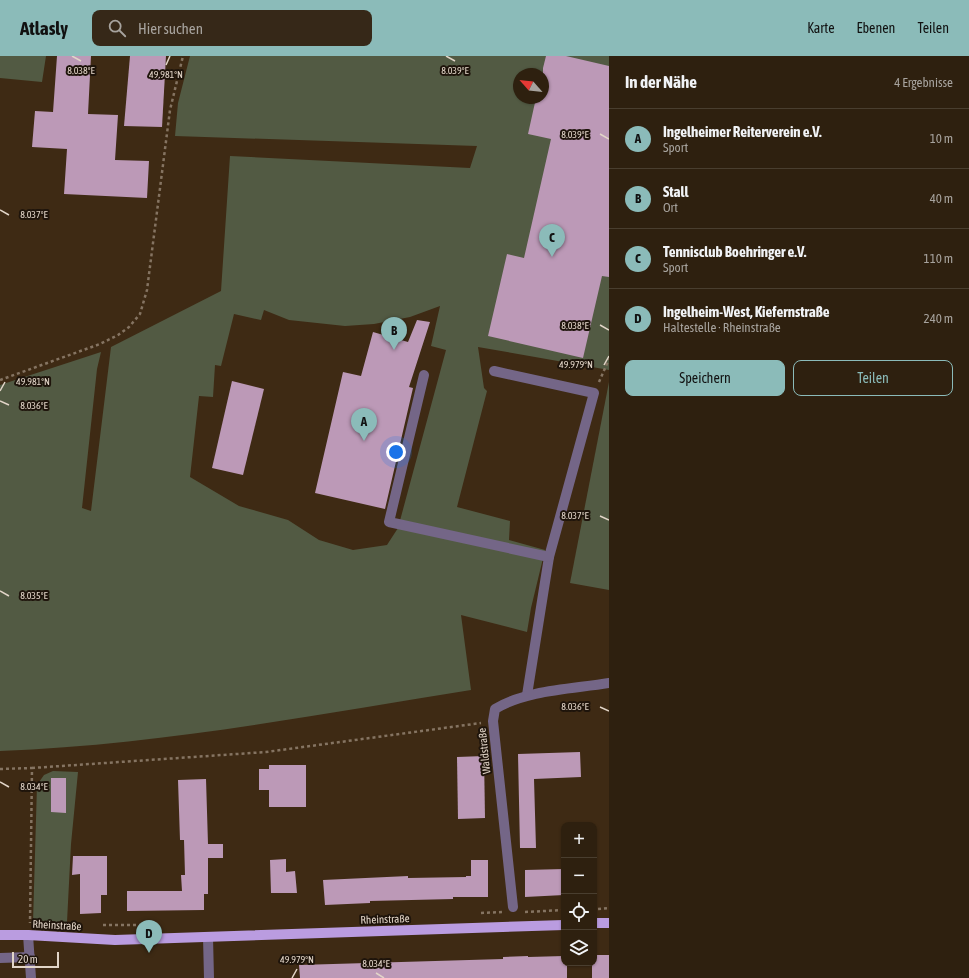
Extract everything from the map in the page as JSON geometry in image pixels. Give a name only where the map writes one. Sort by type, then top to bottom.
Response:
[{"type":"main road","points":[[597,924],[609,923]]},
{"type":"main road","name":"Rheinstraße","points":[[0,935],[28,935],[115,940],[561,925]]},
{"type":"street","points":[[494,371],[594,393],[549,557],[527,695]]},
{"type":"street","points":[[424,375],[389,522],[549,557]]},
{"type":"street","name":"Waldstraße","points":[[513,907],[493,721],[495,709],[527,695],[609,683]]},
{"type":"street","points":[[28,935],[31,978]]},
{"type":"street","points":[[208,937],[209,978]]},
{"type":"street","points":[[0,958],[30,958]]},
{"type":"path","points":[[0,380],[100,344],[118,335],[129,327],[140,314],[147,290],[170,110],[183,56]]},
{"type":"path","points":[[594,393],[609,359]]},
{"type":"path","points":[[0,769],[266,752],[493,721]]},
{"type":"path","points":[[28,935],[30,917],[32,768]]},
{"type":"path","points":[[597,909],[609,908]]},
{"type":"green space","points":[[0,56],[46,56],[42,82],[0,78]]},
{"type":"green space","points":[[190,56],[609,56],[609,370],[478,347],[484,388],[487,391],[457,507],[510,521],[509,540],[545,550],[531,608],[527,632],[461,615],[471,690],[295,719],[177,736],[59,748],[0,751],[0,385],[101,352],[97,369],[82,508],[91,511],[111,347],[221,291],[230,156],[470,168],[477,146],[175,136],[178,103]],"holes":[[[440,306],[431,346],[446,350],[398,528],[387,545],[353,550],[319,540],[288,520],[239,506],[190,477],[199,396],[213,397],[215,365],[221,366],[234,314],[261,320],[264,310],[289,320],[345,326],[374,324],[410,317]]]},
{"type":"green space","points":[[609,382],[609,590],[570,583]]},
{"type":"green space","points":[[53,771],[78,772],[71,844],[67,922],[33,922],[37,785],[44,775]]},
{"type":"building","points":[[57,56],[91,56],[88,114],[118,115],[115,160],[149,161],[147,198],[64,194],[67,149],[32,147],[35,111],[53,112]]},
{"type":"building","points":[[130,56],[166,56],[162,127],[124,126]]},
{"type":"building","points":[[546,56],[566,56],[609,66],[609,277],[602,276],[583,358],[488,336],[507,254],[524,258],[551,139],[528,134],[535,104],[549,104],[549,68],[543,68]]},
{"type":"building","points":[[417,320],[430,322],[409,387],[413,388],[385,509],[315,493],[343,372],[361,376],[373,332],[408,342]]},
{"type":"building","points":[[232,381],[264,389],[243,475],[212,468]]},
{"type":"building","points":[[580,752],[581,777],[534,779],[536,848],[520,848],[518,754]]},
{"type":"building","points":[[484,756],[485,818],[458,819],[457,757]]},
{"type":"building","points":[[269,765],[306,765],[306,807],[269,807],[269,790],[259,790],[259,769],[269,769]]},
{"type":"building","points":[[51,778],[66,778],[66,813],[51,812]]},
{"type":"building","points":[[206,779],[208,844],[223,844],[223,858],[208,858],[208,894],[204,894],[204,910],[127,911],[127,891],[182,891],[181,875],[185,875],[184,840],[180,840],[178,780]]},
{"type":"building","points":[[73,856],[107,856],[107,895],[101,895],[101,913],[80,914],[80,874],[72,875]]},
{"type":"building","points":[[286,859],[286,872],[295,871],[297,893],[271,893],[270,860]]},
{"type":"building","points":[[471,860],[488,860],[488,897],[370,901],[370,903],[325,905],[323,880],[408,876],[408,878],[466,877],[471,876]]},
{"type":"building","points":[[561,869],[561,895],[525,897],[525,870]]},
{"type":"building","points":[[597,955],[609,955],[609,978],[592,978],[592,966],[597,966]]},
{"type":"building","points":[[561,956],[561,966],[567,966],[567,978],[300,978],[299,965],[503,959],[503,957]]},
{"type":"place","name":"Tennisclub Boehringer e.V.","points":[[552,257]]},
{"type":"place","name":"Stall","points":[[394,350]]},
{"type":"place","name":"Ingelheimer Reiterverein e.V.","points":[[364,441]]},
{"type":"place","name":"Ingelheim-West, Kiefernstraße","points":[[149,953]]}]
